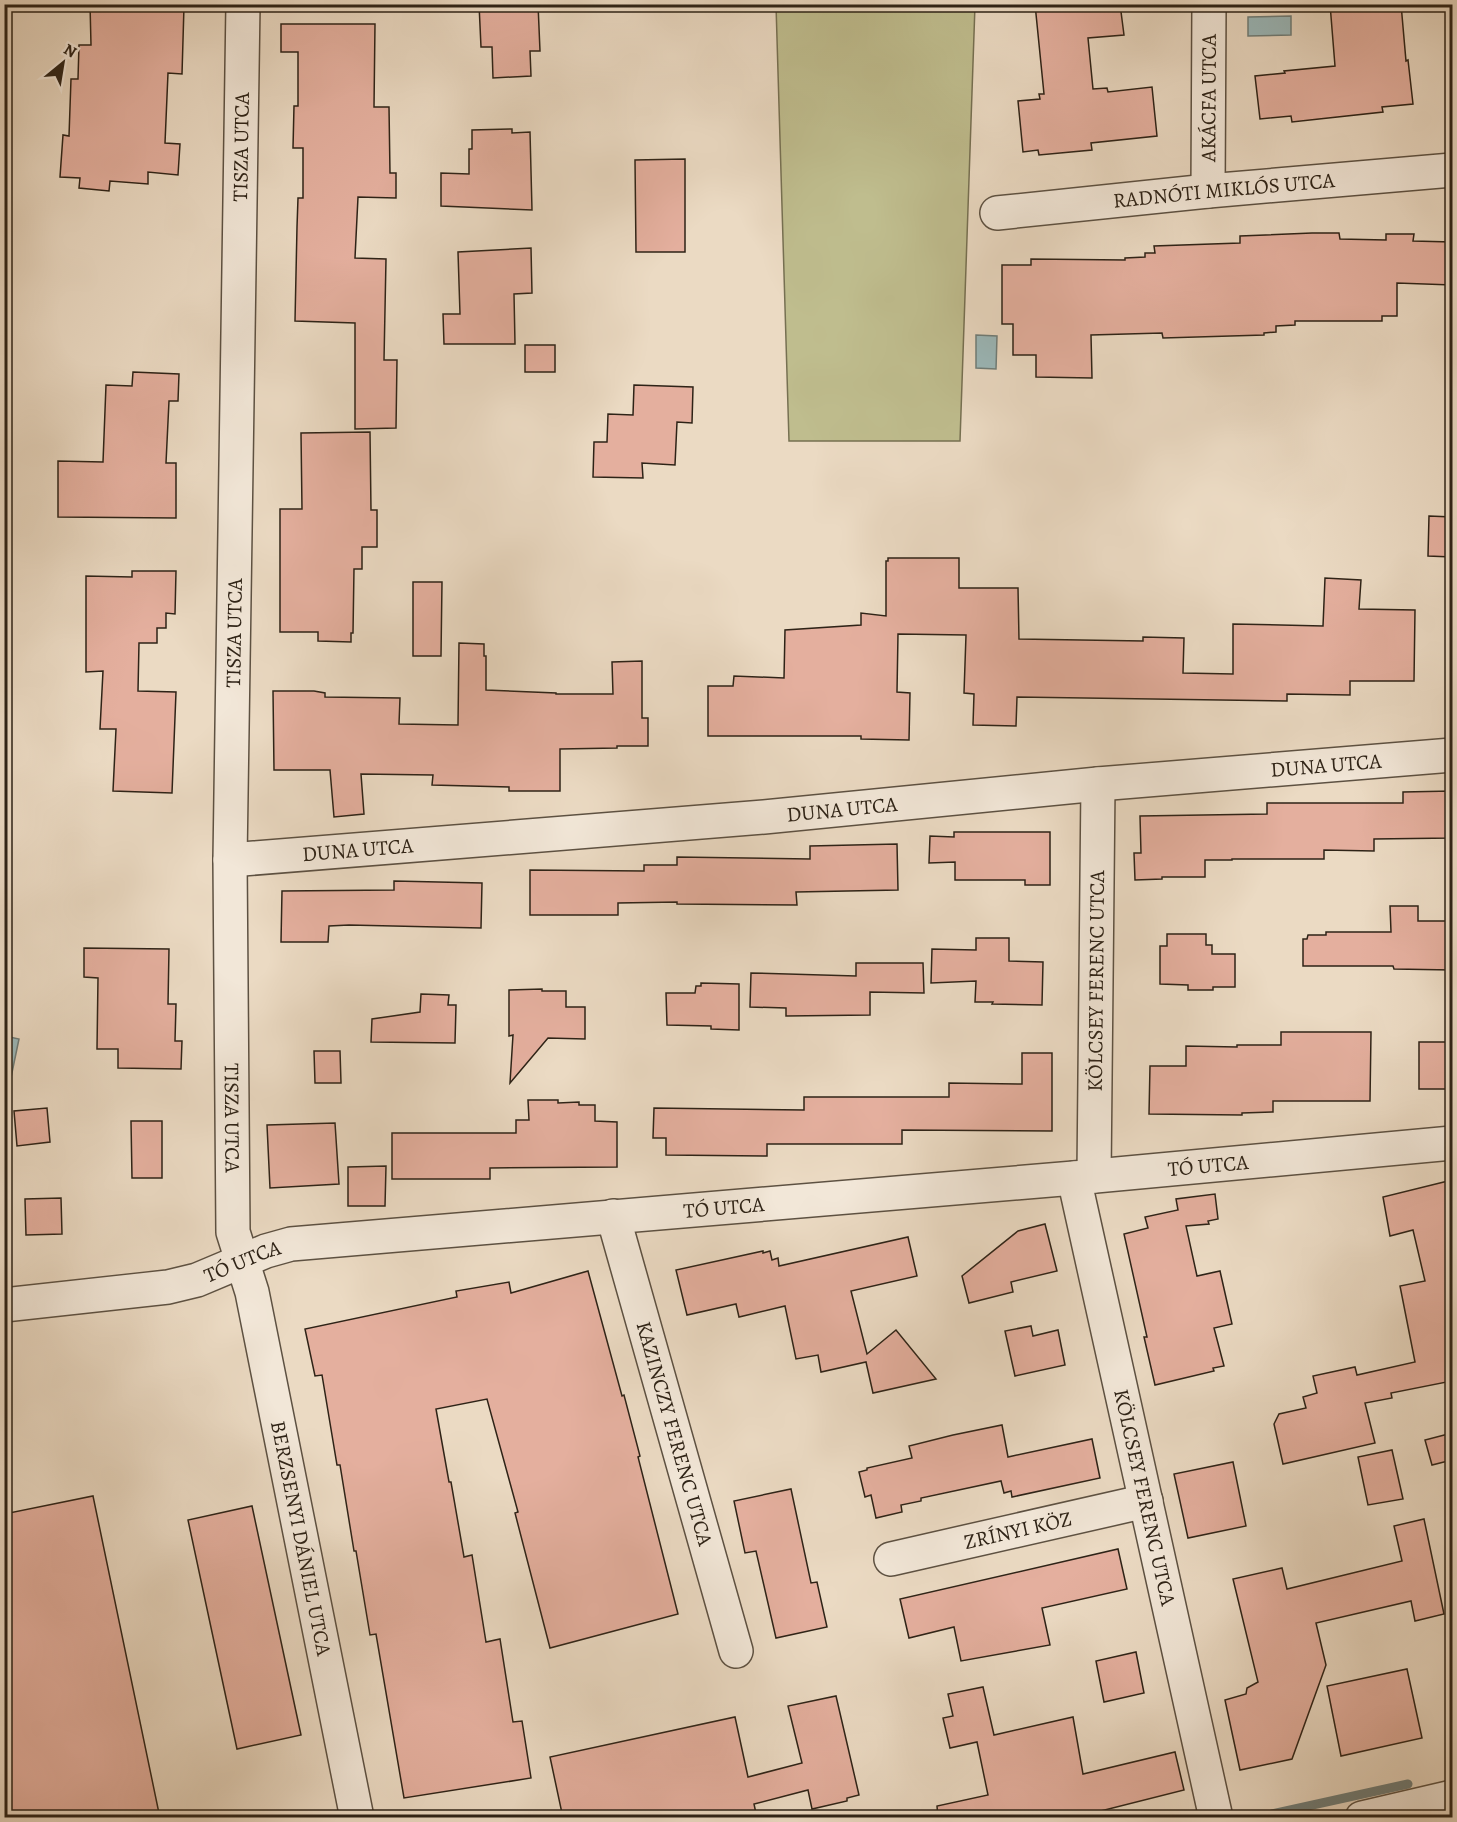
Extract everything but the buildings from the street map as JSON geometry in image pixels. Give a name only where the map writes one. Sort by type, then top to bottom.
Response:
[{"type":"street","name":"TISZA UTCA","points":[[242,1260],[233,1232],[230,860],[243,4]]},
{"type":"street","name":"AKÁCFA UTCA","points":[[1208,191],[1209,4]]},
{"type":"street","name":"RADNÓTI MIKLÓS UTCA","points":[[997,213],[1208,191],[1452,170]]},
{"type":"street","name":"DUNA UTCA","points":[[230,860],[764,817],[1098,784],[1452,755]]},
{"type":"street","name":"KÖLCSEY FERENC UTCA","points":[[1098,784],[1084,1177],[1146,1501],[1216,1818]]},
{"type":"street","name":"TÓ UTCA","points":[[4,1305],[168,1287],[197,1280],[242,1260],[291,1244],[1084,1177],[1452,1143]]},
{"type":"street","name":"KAZINCZY FERENC UTCA","points":[[613,1216],[736,1651]]},
{"type":"street","name":"BERZSENYI DÁNIEL UTCA","points":[[242,1260],[252,1292],[357,1818]]},
{"type":"street","name":"ZRÍNYI KÖZ","points":[[891,1559],[1146,1501]]},
{"type":"street","points":[[1362,1818],[1452,1797]]},
{"type":"shaded area","points":[[776,5],[975,5],[960,441],[789,441]]},
{"type":"water","points":[[1291,16],[1291,35],[1248,36],[1248,17]]},
{"type":"water","points":[[976,335],[997,336],[996,369],[976,368]]},
{"type":"water","points":[[5,1036],[19,1039],[9,1087],[5,1086]]},
{"type":"waterway","points":[[1254,1818],[1408,1784]]}]
